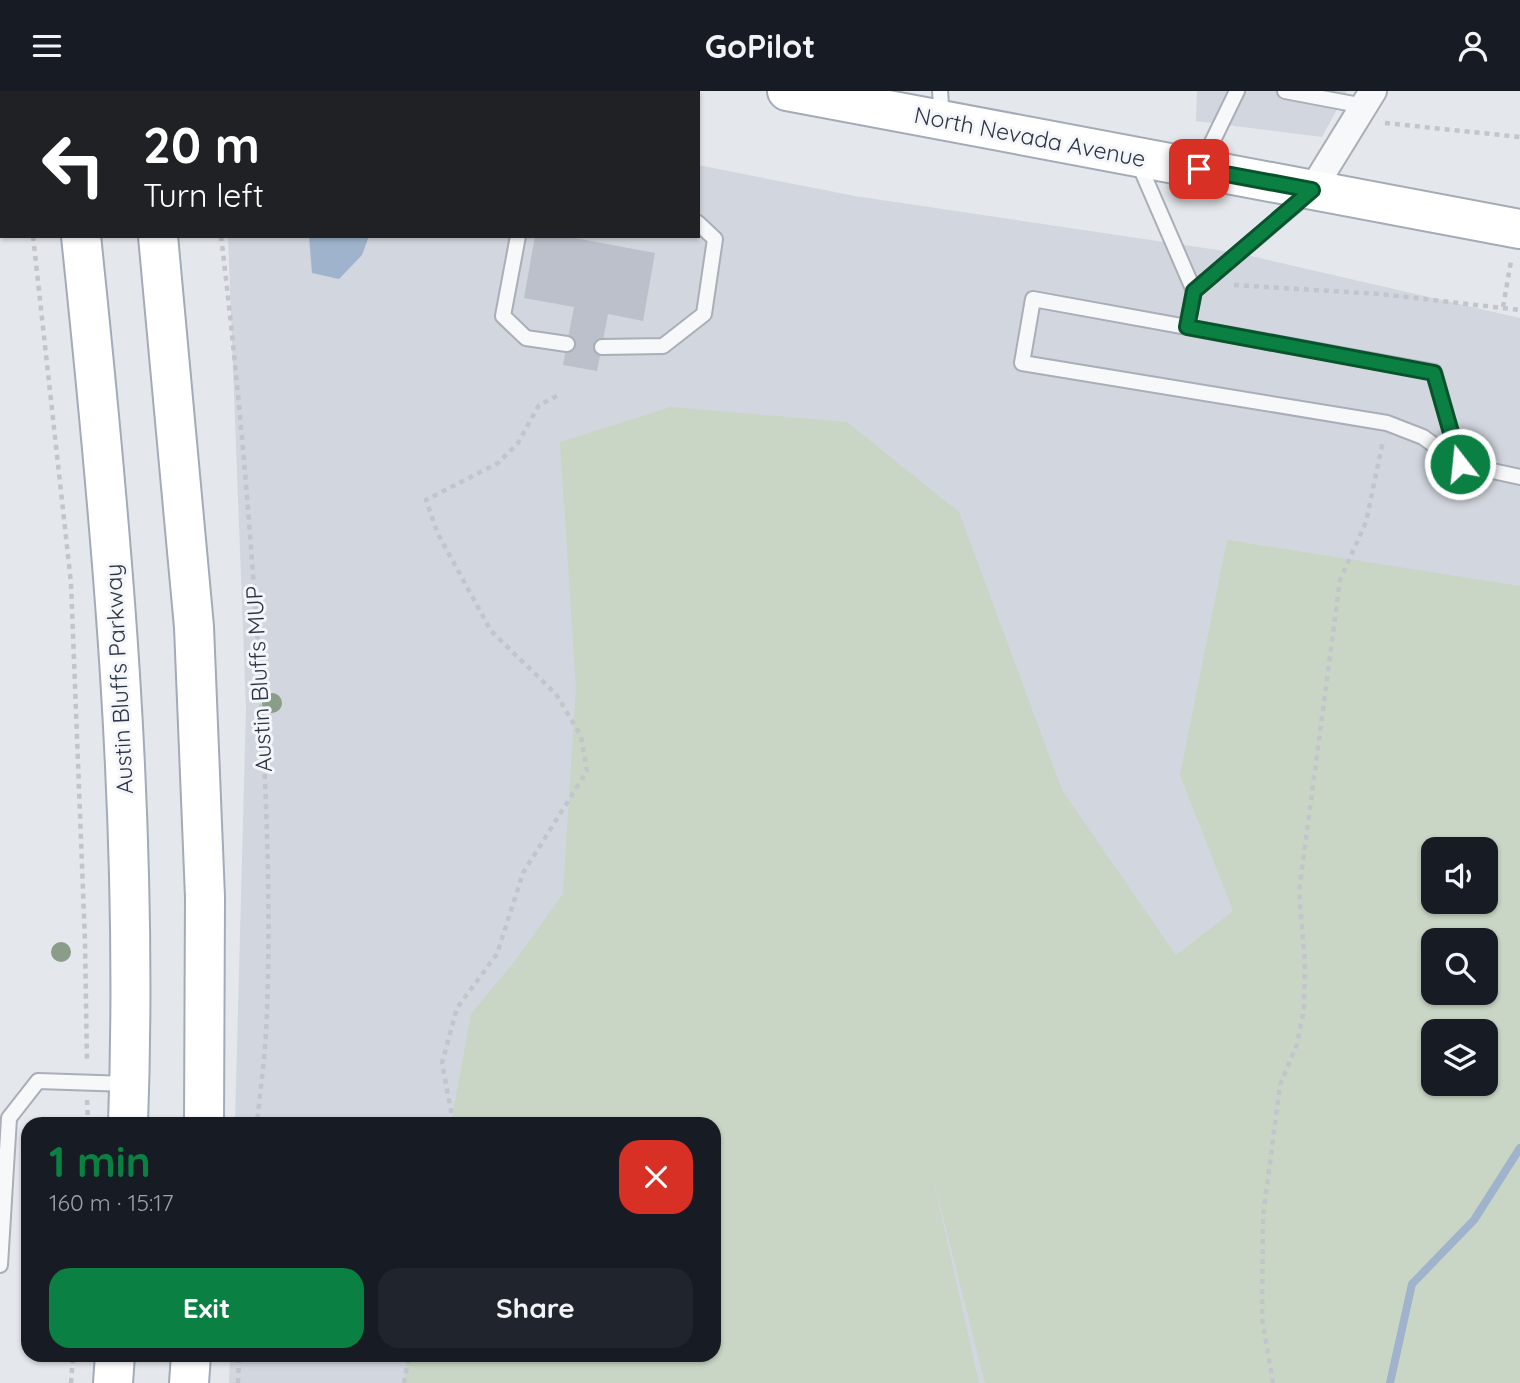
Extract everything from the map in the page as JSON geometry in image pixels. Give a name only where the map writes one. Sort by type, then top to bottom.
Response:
[{"type":"main road","name":"North Nevada Avenue","points":[[787,91],[941,106],[1136,157],[1520,229]]},
{"type":"main road","name":"Austin Bluffs Parkway","points":[[81,238],[120,645],[132,1018],[128,1117]]},
{"type":"main road","points":[[158,238],[194,627],[205,897],[204,1117]]},
{"type":"main road","points":[[113,1383],[114,1362]]},
{"type":"main road","points":[[189,1383],[190,1362]]},
{"type":"street","points":[[1312,190],[1364,106]]},
{"type":"lane","points":[[1199,169],[1237,91]]},
{"type":"lane","points":[[1285,91],[1364,106]]},
{"type":"lane","points":[[1136,157],[1194,291],[1187,327]]},
{"type":"lane","points":[[1194,291],[1312,190]]},
{"type":"lane","points":[[602,347],[663,346],[704,314],[715,239],[700,225]]},
{"type":"lane","points":[[518,238],[503,316],[526,338],[567,344]]},
{"type":"lane","points":[[1460,464],[1434,373],[1033,299],[1022,363],[1387,423],[1423,437],[1460,464],[1520,477]]},
{"type":"lane","points":[[0,1265],[9,1118],[38,1081],[129,1084]]},
{"type":"path","points":[[1364,106],[1520,137]]},
{"type":"path","points":[[33,238],[71,583],[85,942],[88,1117]]},
{"type":"path","name":"Austin Bluffs MUP","points":[[221,238],[252,546],[263,736],[269,911],[266,1037],[258,1117]]},
{"type":"path","points":[[1234,285],[1380,294],[1520,310]]},
{"type":"path","points":[[452,1117],[442,1063],[457,1009],[497,954],[523,873],[587,771],[580,736],[556,694],[491,631],[438,534],[426,500],[498,463],[518,443],[539,405],[559,395]]},
{"type":"path","points":[[1273,1383],[1262,1318],[1263,1216],[1280,1085],[1297,1044],[1304,1009],[1305,963],[1299,892],[1340,580],[1366,522],[1387,423]]},
{"type":"path","points":[[71,1383],[72,1362]]},
{"type":"path","points":[[237,1383],[238,1362]]},
{"type":"path","points":[[404,1383],[408,1362]]},
{"type":"shaded area","points":[[1197,91],[1347,91],[1322,137],[1196,121]]},
{"type":"shaded area","points":[[700,165],[855,196],[1238,253],[1520,318],[1520,1383],[229,1383],[230,1362],[721,1362],[721,1117],[235,1117],[246,708],[228,238],[700,238]]},
{"type":"green space","points":[[671,407],[847,422],[959,512],[1062,790],[1176,955],[1233,911],[1180,775],[1227,540],[1520,586],[1520,1383],[985,1383],[931,1169],[979,1383],[403,1383],[407,1362],[721,1362],[721,1117],[452,1117],[471,1014],[517,958],[563,894],[576,688],[560,442]]},
{"type":"water","points":[[309,238],[368,238],[362,255],[339,279],[312,273]]},
{"type":"building","points":[[535,238],[575,238],[655,253],[643,321],[608,314],[597,371],[563,365],[574,307],[524,298]]},
{"type":"waterway","points":[[1390,1383],[1412,1284],[1474,1220],[1520,1148]]},
{"type":"route","points":[[1199,169],[1312,190],[1194,291],[1187,327],[1434,373],[1460,464]]}]
